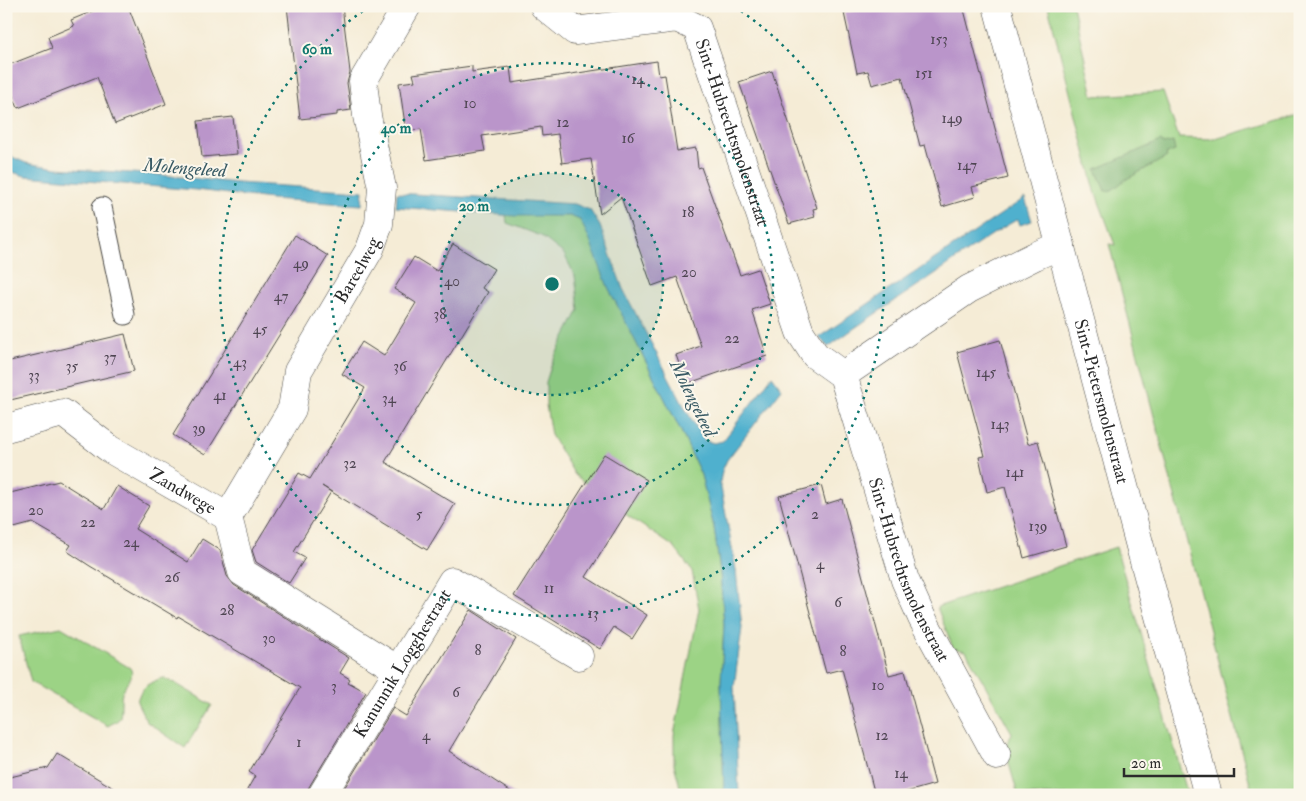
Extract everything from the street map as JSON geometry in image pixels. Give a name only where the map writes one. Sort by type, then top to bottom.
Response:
[{"type":"street","name":"Bareelweg","points":[[228,517],[292,409],[298,370],[370,249],[380,224],[382,188],[367,116],[363,81],[407,6]]},
{"type":"street","name":"Sint-Hubrechtsmolenstraat","points":[[544,6],[575,31],[677,18],[697,28],[800,332],[815,355],[843,376],[905,580],[922,618],[997,756]]},
{"type":"street","name":"Sint-Pietersmolenstraat","points":[[997,6],[1208,795]]},
{"type":"street","points":[[843,376],[969,289],[1061,245]]},
{"type":"street","name":"Zandwege","points":[[6,428],[63,413],[110,449],[228,517],[242,572],[398,670]]},
{"type":"street","name":"Kanunnik Logghestraat","points":[[322,795],[452,581],[579,656]]},
{"type":"lane","points":[[102,207],[125,315]]},
{"type":"green space","points":[[1048,6],[1073,6],[1093,96],[1163,92],[1179,138],[1215,139],[1300,114],[1300,795],[1253,795],[1109,244],[1115,245],[1095,191]]},
{"type":"green space","points":[[1161,141],[1163,144],[1173,142],[1175,151],[1166,154],[1167,157],[1125,180],[1112,190],[1105,191],[1096,169]]},
{"type":"green space","points":[[506,215],[570,216],[580,220],[588,235],[608,287],[681,431],[701,475],[714,527],[724,625],[721,682],[724,795],[682,795],[674,764],[674,735],[699,609],[692,571],[674,547],[628,516],[575,475],[551,435],[546,405],[546,382],[553,360],[579,310],[575,276],[564,254],[541,236],[507,223]]},
{"type":"green space","points":[[1116,547],[1188,795],[1018,795],[1005,750],[1012,733],[966,651],[953,648],[937,607]]},
{"type":"green space","points":[[61,627],[130,668],[132,674],[121,696],[120,717],[108,726],[31,682],[19,636]]},
{"type":"green space","points":[[163,678],[212,705],[185,748],[147,722],[137,702],[140,693],[146,686],[153,681]]},
{"type":"water","points":[[6,151],[10,156],[26,163],[57,168],[363,191],[362,205],[271,199],[196,190],[25,176],[6,170]]},
{"type":"water","points":[[397,193],[575,204],[590,210],[600,226],[623,289],[686,410],[704,440],[714,443],[723,441],[772,376],[782,389],[727,460],[720,482],[736,570],[742,628],[734,687],[739,795],[724,795],[721,682],[724,625],[714,527],[701,475],[681,431],[608,287],[580,220],[570,216],[515,216],[396,207]]},
{"type":"water","points":[[1025,198],[1032,221],[1020,225],[1018,219],[984,240],[828,347],[819,337]]},
{"type":"building","points":[[105,6],[128,6],[166,104],[115,124],[97,77],[18,108],[6,79],[6,66],[52,48],[48,37],[74,26],[71,20]]},
{"type":"building","points":[[287,6],[342,6],[350,72],[347,83],[351,110],[337,112],[337,115],[300,119]]},
{"type":"building","points":[[866,6],[963,6],[1008,178],[972,187],[975,197],[942,207],[925,145],[920,146],[902,77],[872,85],[868,71],[857,73],[844,13]]},
{"type":"building","points":[[657,61],[659,76],[665,75],[677,151],[696,148],[698,168],[701,167],[740,275],[758,269],[770,304],[752,310],[767,356],[686,384],[676,355],[701,346],[677,277],[652,286],[621,197],[600,214],[591,159],[562,163],[558,134],[542,136],[541,127],[482,136],[485,151],[426,160],[421,129],[406,131],[399,83],[415,81],[413,74],[472,66],[472,72],[510,67],[512,83]]},
{"type":"building","points":[[772,71],[817,208],[813,209],[815,217],[789,224],[739,82]]},
{"type":"building","points":[[233,117],[237,154],[202,157],[198,121]]},
{"type":"building","points":[[295,235],[328,256],[205,455],[173,435]]},
{"type":"building","points":[[453,244],[494,269],[482,288],[488,292],[385,462],[455,504],[427,550],[322,486],[331,492],[294,552],[305,558],[289,583],[256,562],[252,550],[299,473],[310,479],[365,388],[342,374],[362,342],[384,356],[416,303],[394,289],[414,257],[437,271]]},
{"type":"building","points":[[125,334],[134,371],[6,401],[6,362]]},
{"type":"building","points":[[1000,340],[1028,444],[1038,441],[1066,546],[1024,558],[1005,487],[987,492],[979,457],[985,456],[957,352]]},
{"type":"building","points":[[604,454],[647,480],[586,577],[647,615],[632,639],[614,627],[600,649],[514,596]]},
{"type":"building","points":[[59,481],[104,509],[117,486],[149,506],[135,529],[188,562],[202,539],[220,550],[227,576],[234,585],[349,658],[340,673],[350,679],[348,682],[366,692],[306,795],[244,795],[255,776],[249,772],[300,688],[90,566],[67,551],[71,545],[33,523],[14,528],[13,526],[6,527],[6,494]]},
{"type":"building","points":[[821,485],[826,504],[842,499],[889,675],[905,671],[935,784],[896,795],[875,795],[842,669],[826,673],[779,496]]},
{"type":"building","points":[[471,610],[516,639],[449,751],[516,795],[340,795],[393,708],[406,716]]},
{"type":"building","points":[[57,754],[125,795],[6,795],[6,778],[48,768]]},
{"type":"water label","name":"Molengeleed","points":[[185,167]]},
{"type":"water label","name":"Molengeleed","points":[[694,398]]}]
